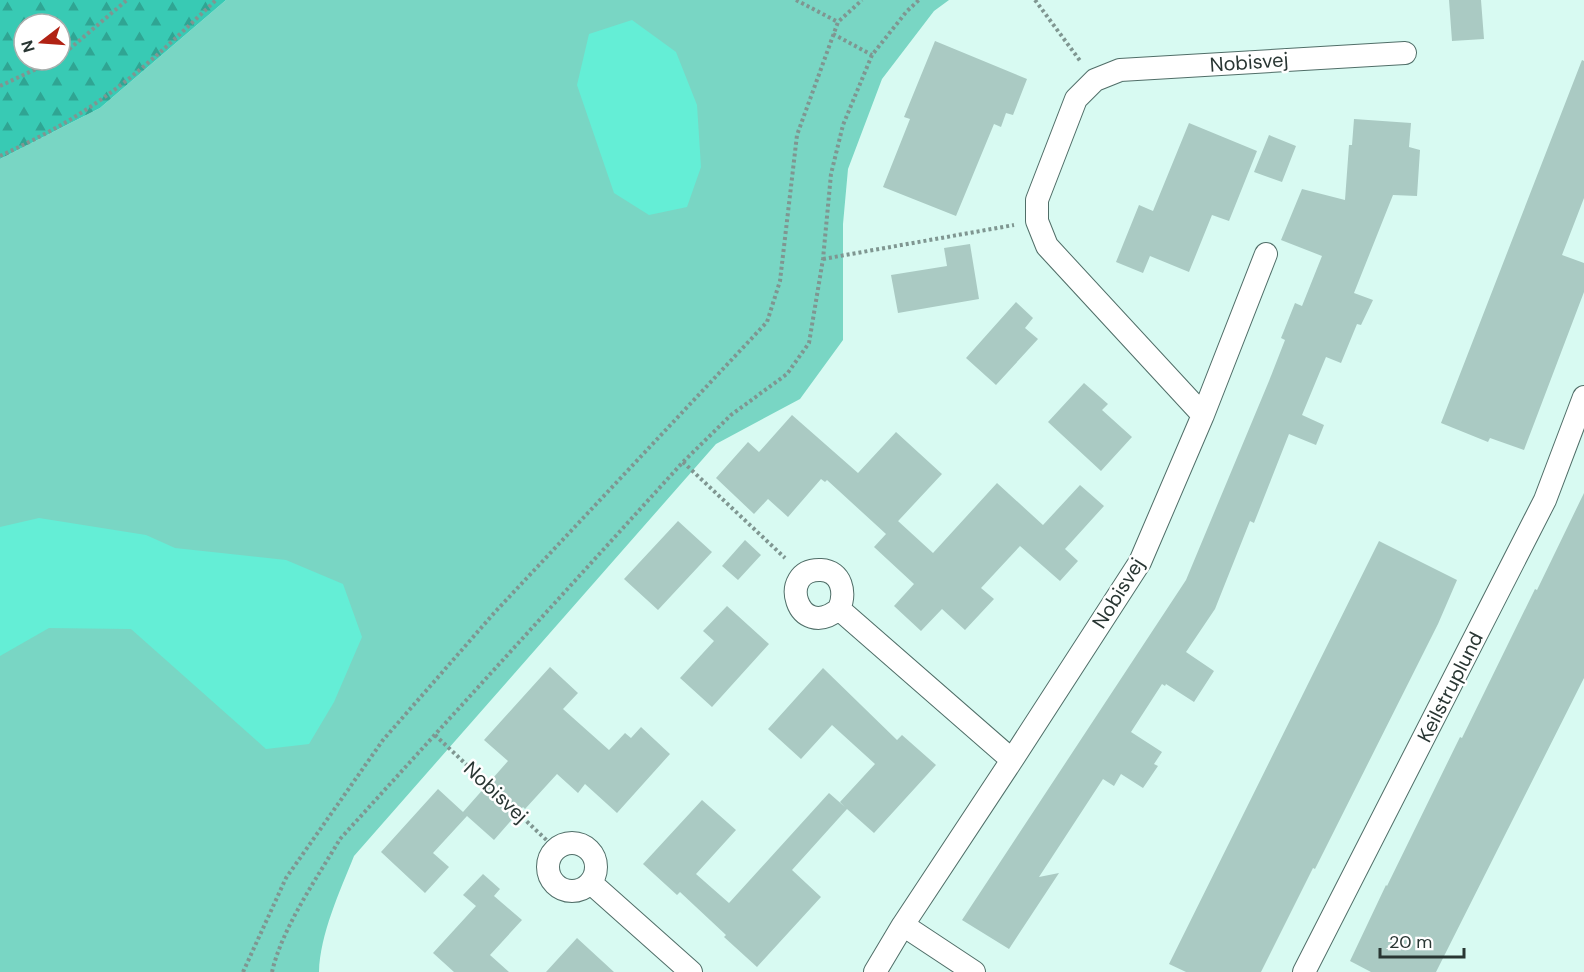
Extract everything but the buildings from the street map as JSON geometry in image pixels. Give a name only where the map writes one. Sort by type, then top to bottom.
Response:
[{"type":"street","name":"Nobisvej","points":[[1036,221],[1037,200],[1076,99],[1095,80],[1120,70],[1405,53]]},
{"type":"street","points":[[1036,221],[1047,246],[1203,415]]},
{"type":"street","name":"Nobisvej","points":[[875,972],[903,925],[1140,562],[1203,415],[1266,254]]},
{"type":"street","name":"Keilstruplund","points":[[1304,972],[1545,500],[1584,397]]},
{"type":"street","points":[[812,570],[824,570],[836,576],[843,587],[843,598],[839,609],[830,616],[817,618],[807,615],[797,605],[795,593],[803,575],[812,570]]},
{"type":"street","points":[[839,609],[1012,760]]},
{"type":"street","points":[[565,843],[577,843],[588,849],[596,860],[596,871],[591,883],[582,889],[570,891],[559,888],[550,878],[548,866],[549,858],[556,849],[565,843]]},
{"type":"street","points":[[591,883],[691,972]]},
{"type":"street","points":[[903,925],[974,972]]},
{"type":"path","points":[[72,47],[127,0]]},
{"type":"path","points":[[0,156],[37,139],[93,105],[161,53],[216,0]]},
{"type":"path","points":[[796,0],[838,22]]},
{"type":"path","points":[[243,972],[286,879],[383,740],[495,612],[767,322],[780,281],[797,135],[838,22],[862,0]]},
{"type":"path","points":[[272,972],[275,959],[300,906],[340,839],[683,462],[731,415],[787,374],[809,343],[823,260],[831,174],[843,125],[872,55],[907,11],[920,0]]},
{"type":"path","points":[[1035,0],[1095,80]]},
{"type":"path","points":[[833,34],[872,55]]},
{"type":"path","points":[[0,86],[30,72]]},
{"type":"path","points":[[823,260],[1036,221]]},
{"type":"path","points":[[683,462],[803,575]]},
{"type":"path","name":"Nobisvej","points":[[435,735],[556,849]]},
{"type":"shaded area","points":[[226,0],[949,0],[934,11],[882,79],[848,169],[843,224],[843,340],[800,399],[716,444],[354,856],[327,928],[319,972],[0,972],[0,159],[100,108]]},
{"type":"shaded area","points":[[632,20],[676,52],[697,105],[701,167],[687,207],[649,215],[614,193],[577,85],[589,34]]},
{"type":"shaded area","points":[[39,518],[146,535],[175,548],[286,560],[343,584],[362,637],[334,702],[309,744],[266,749],[131,629],[49,628],[0,656],[0,527]]},
{"type":"green space","points":[[0,0],[226,0],[100,108],[0,159]]}]
